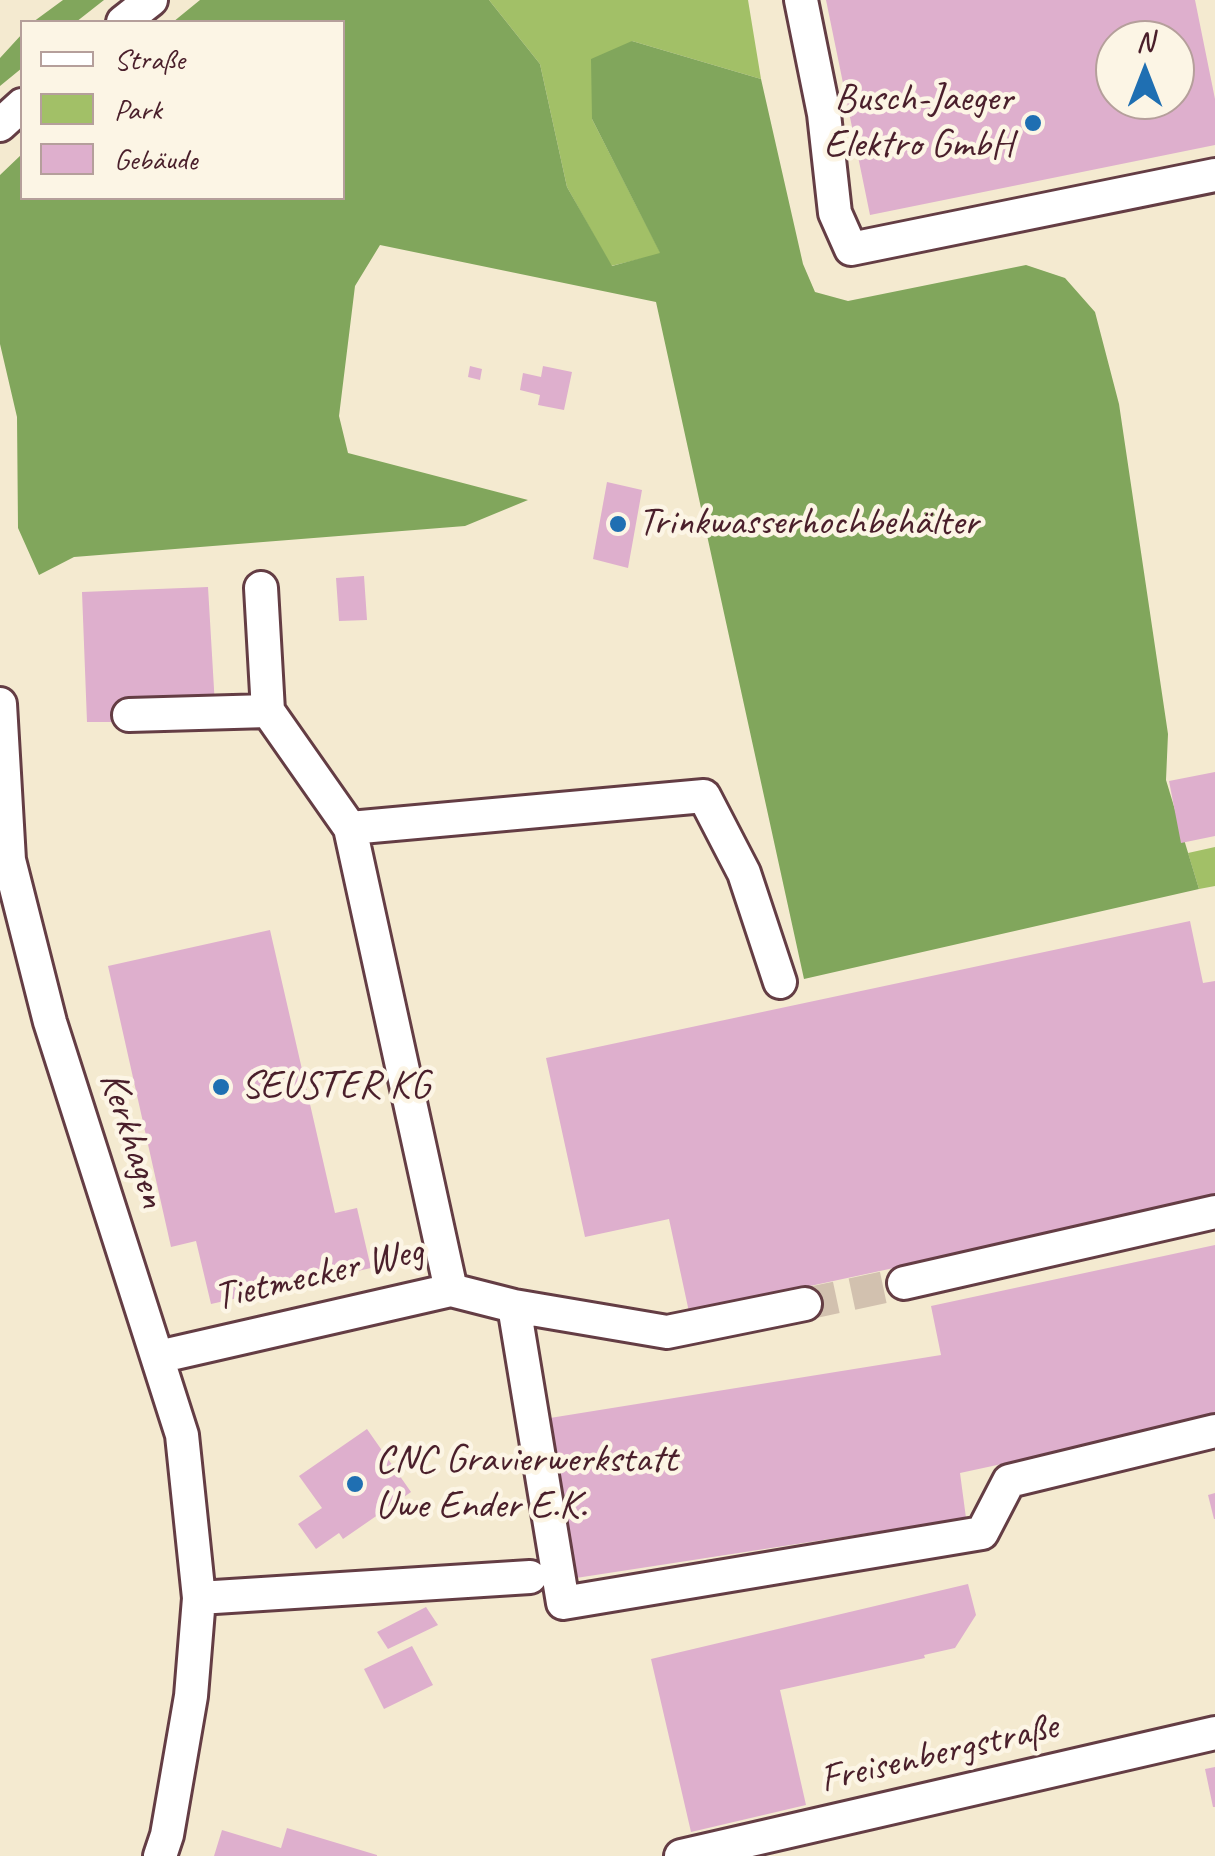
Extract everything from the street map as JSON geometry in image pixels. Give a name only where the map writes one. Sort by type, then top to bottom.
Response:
[{"type":"street","points":[[126,20],[151,0]]},
{"type":"street","points":[[801,0],[824,114],[835,213],[851,249],[1215,175]]},
{"type":"street","points":[[0,125],[20,107]]},
{"type":"street","points":[[261,588],[268,711],[350,828],[704,796],[744,872],[780,982]]},
{"type":"street","name":"Kerkhagen","points":[[0,704],[9,860],[50,1022],[182,1435],[199,1598],[191,1696],[160,1856]]},
{"type":"street","points":[[129,715],[268,711]]},
{"type":"street","name":"Tietmecker Weg","points":[[158,1357],[451,1290],[350,828]]},
{"type":"street","points":[[904,1283],[1215,1212]]},
{"type":"street","points":[[451,1290],[514,1306],[667,1332],[806,1304]]},
{"type":"street","points":[[514,1306],[563,1603],[982,1533],[1010,1481],[1215,1431]]},
{"type":"street","points":[[199,1598],[530,1578]]},
{"type":"street","name":"Freisenbergstraße","points":[[681,1856],[1215,1733]]},
{"type":"green space","points":[[63,0],[104,0],[79,20],[36,20]]},
{"type":"green space","points":[[200,0],[489,0],[540,64],[567,187],[612,266],[660,253],[592,119],[591,59],[632,41],[761,79],[803,264],[815,292],[848,301],[1026,265],[1065,278],[1095,312],[1119,404],[1168,734],[1166,780],[1199,889],[804,979],[656,302],[380,245],[355,286],[339,416],[348,453],[528,500],[465,526],[74,557],[39,575],[18,528],[17,417],[0,344],[0,175],[20,156],[20,200],[345,200],[345,20],[175,20]]},
{"type":"green space","points":[[489,0],[748,0],[761,79],[632,41],[592,119],[661,254],[611,266],[567,187],[540,64]]},
{"type":"green space","points":[[20,36],[20,70],[0,86],[0,58]]},
{"type":"green space","points":[[1215,847],[1215,886],[1199,889],[1188,853]]},
{"type":"building","name":"Busch-Jaeger Elektro GmbH","points":[[826,0],[1195,0],[1215,99],[1215,145],[870,215]]},
{"type":"building","points":[[470,366],[482,369],[480,380],[468,377]]},
{"type":"building","points":[[543,366],[572,372],[564,410],[538,405],[540,395],[520,390],[523,373],[541,377]]},
{"type":"building","name":"Trinkwasserhochbehälter","points":[[607,482],[642,490],[628,568],[593,559]]},
{"type":"building","points":[[364,576],[367,620],[339,621],[336,578]]},
{"type":"building","points":[[208,587],[215,706],[120,713],[113,722],[87,722],[82,592]]},
{"type":"building","points":[[1215,772],[1215,836],[1181,843],[1169,781]]},
{"type":"building","points":[[1190,921],[1203,983],[1215,981],[1215,1199],[689,1312],[669,1219],[585,1237],[546,1058]]},
{"type":"building","name":"SEUSTER KG","points":[[270,930],[335,1213],[357,1208],[371,1268],[211,1304],[196,1241],[171,1247],[108,966]]},
{"type":"building","points":[[1215,1245],[1215,1418],[960,1473],[966,1518],[576,1578],[550,1418],[941,1355],[931,1306]]},
{"type":"building","name":"CNC Gravierwerkstatt Uwe Ender E.K.","points":[[367,1429],[411,1492],[343,1539],[339,1533],[316,1549],[298,1524],[322,1508],[299,1476]]},
{"type":"building","points":[[1215,1493],[1215,1519],[1214,1519],[1208,1495]]},
{"type":"building","points":[[968,1584],[976,1615],[955,1648],[780,1690],[806,1805],[691,1832],[651,1659]]},
{"type":"building","points":[[426,1607],[438,1625],[388,1649],[377,1632]]},
{"type":"building","points":[[412,1646],[433,1685],[384,1709],[364,1669]]},
{"type":"building","points":[[1215,1767],[1215,1807],[1213,1807],[1205,1769]]},
{"type":"building","points":[[287,1828],[377,1856],[214,1856],[222,1830],[281,1848]]},
{"type":"tunnel","points":[[805,1304],[904,1283]]},
{"type":"place","name":"Busch-Jaeger Elektro GmbH","points":[[1033,123]]},
{"type":"place","name":"Trinkwasserhochbehälter","points":[[618,524]]},
{"type":"place","name":"SEUSTER KG","points":[[221,1087]]},
{"type":"place","name":"CNC Gravierwerkstatt Uwe Ender E.K.","points":[[355,1484]]}]
